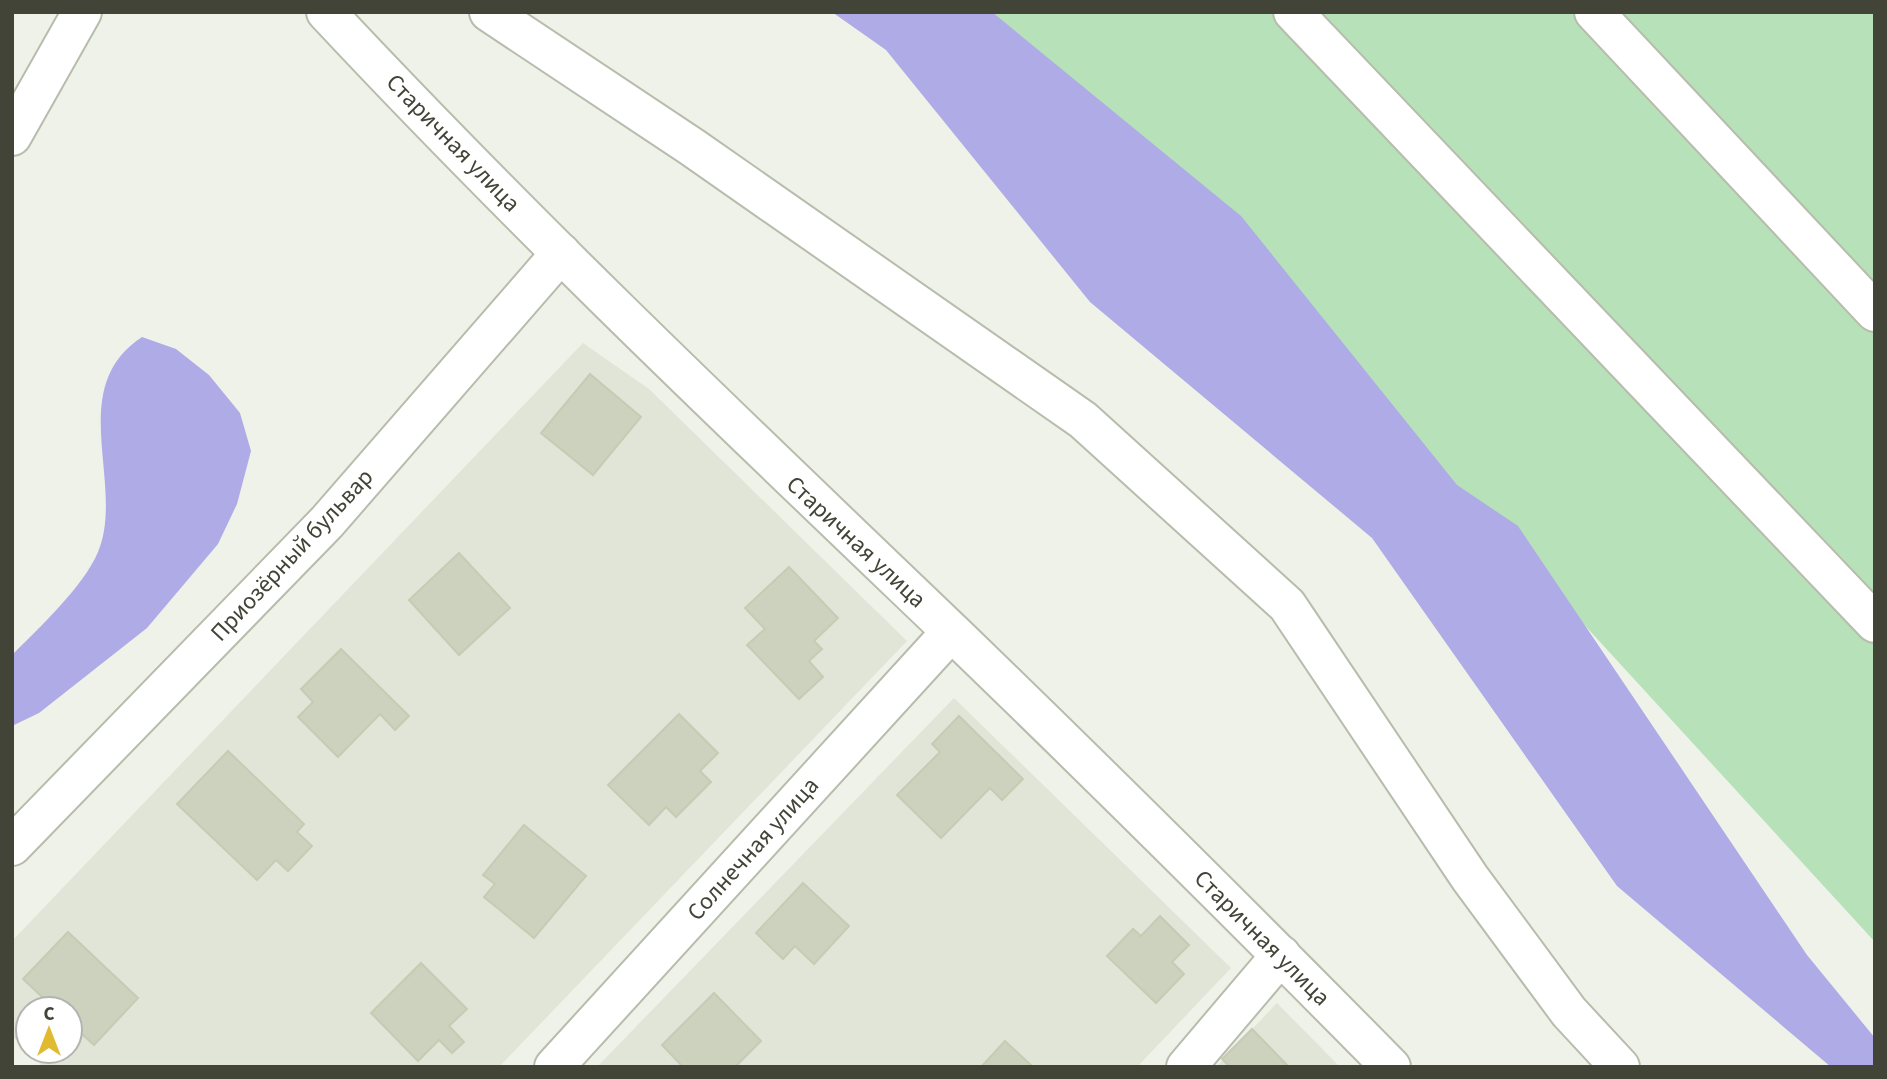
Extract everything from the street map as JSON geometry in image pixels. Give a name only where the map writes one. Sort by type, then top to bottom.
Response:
[{"type":"street","points":[[12,136],[82,12]]},
{"type":"street","name":"Старичная улица","points":[[326,12],[561,253],[794,485],[951,632],[1281,955],[1391,1067]]},
{"type":"street","points":[[489,12],[692,146],[1083,420],[1287,605],[1470,878],[1569,1012],[1620,1067]]},
{"type":"street","points":[[1293,12],[1875,623]]},
{"type":"street","points":[[1594,12],[1875,312]]},
{"type":"street","name":"Приозёрный бульвар","points":[[12,846],[327,522],[561,253]]},
{"type":"street","name":"Солнечная улица","points":[[554,1067],[951,632]]},
{"type":"street","points":[[1186,1067],[1281,955]]},
{"type":"shaded area","points":[[583,343],[649,389],[907,641],[499,1067],[43,1067],[41,1065],[84,1065],[84,995],[14,995],[14,1038],[12,941]]},
{"type":"shaded area","points":[[954,698],[1231,968],[1137,1067],[597,1067]]},
{"type":"shaded area","points":[[1277,1003],[1340,1067],[1216,1067]]},
{"type":"green space","points":[[971,12],[1875,12],[1875,942],[1557,595]]},
{"type":"water","points":[[832,12],[992,12],[1241,216],[1457,485],[1518,526],[1807,955],[1875,1038],[1875,1067],[1831,1067],[1617,886],[1372,538],[1090,302],[886,50]]},
{"type":"water","points":[[142,337],[176,349],[209,375],[240,413],[251,451],[237,504],[218,544],[147,628],[39,713],[12,726],[12,655],[71,593],[98,552],[105,526],[101,410],[106,383],[119,358]]},
{"type":"building","points":[[590,374],[641,417],[593,475],[541,433]]},
{"type":"building","points":[[459,553],[510,608],[459,655],[409,600]]},
{"type":"building","points":[[789,567],[838,618],[814,641],[822,649],[809,661],[823,677],[799,699],[747,645],[765,629],[745,608]]},
{"type":"building","points":[[341,649],[409,716],[395,730],[380,714],[338,757],[298,717],[313,702],[301,689]]},
{"type":"building","points":[[679,714],[718,753],[700,771],[711,782],[676,817],[666,807],[649,825],[608,785]]},
{"type":"building","points":[[959,716],[1023,779],[1002,800],[990,788],[941,838],[897,795],[940,752],[932,744]]},
{"type":"building","points":[[228,751],[304,824],[297,832],[312,846],[288,871],[276,860],[257,880],[177,804]]},
{"type":"building","points":[[524,825],[586,876],[534,938],[484,897],[495,884],[483,875]]},
{"type":"building","points":[[803,883],[849,926],[814,964],[795,946],[783,959],[756,933]]},
{"type":"building","points":[[1160,916],[1189,945],[1172,962],[1184,974],[1156,1003],[1107,956],[1133,929],[1141,936]]},
{"type":"building","points":[[68,932],[138,998],[94,1045],[84,1036],[84,995],[40,995],[23,979]]},
{"type":"building","points":[[421,963],[467,1009],[449,1026],[464,1042],[452,1053],[439,1040],[418,1061],[371,1013]]},
{"type":"building","points":[[714,993],[761,1041],[735,1067],[683,1067],[662,1045]]},
{"type":"building","points":[[1252,1029],[1289,1067],[1230,1067],[1222,1059]]},
{"type":"building","points":[[1005,1041],[1033,1067],[981,1067]]}]
